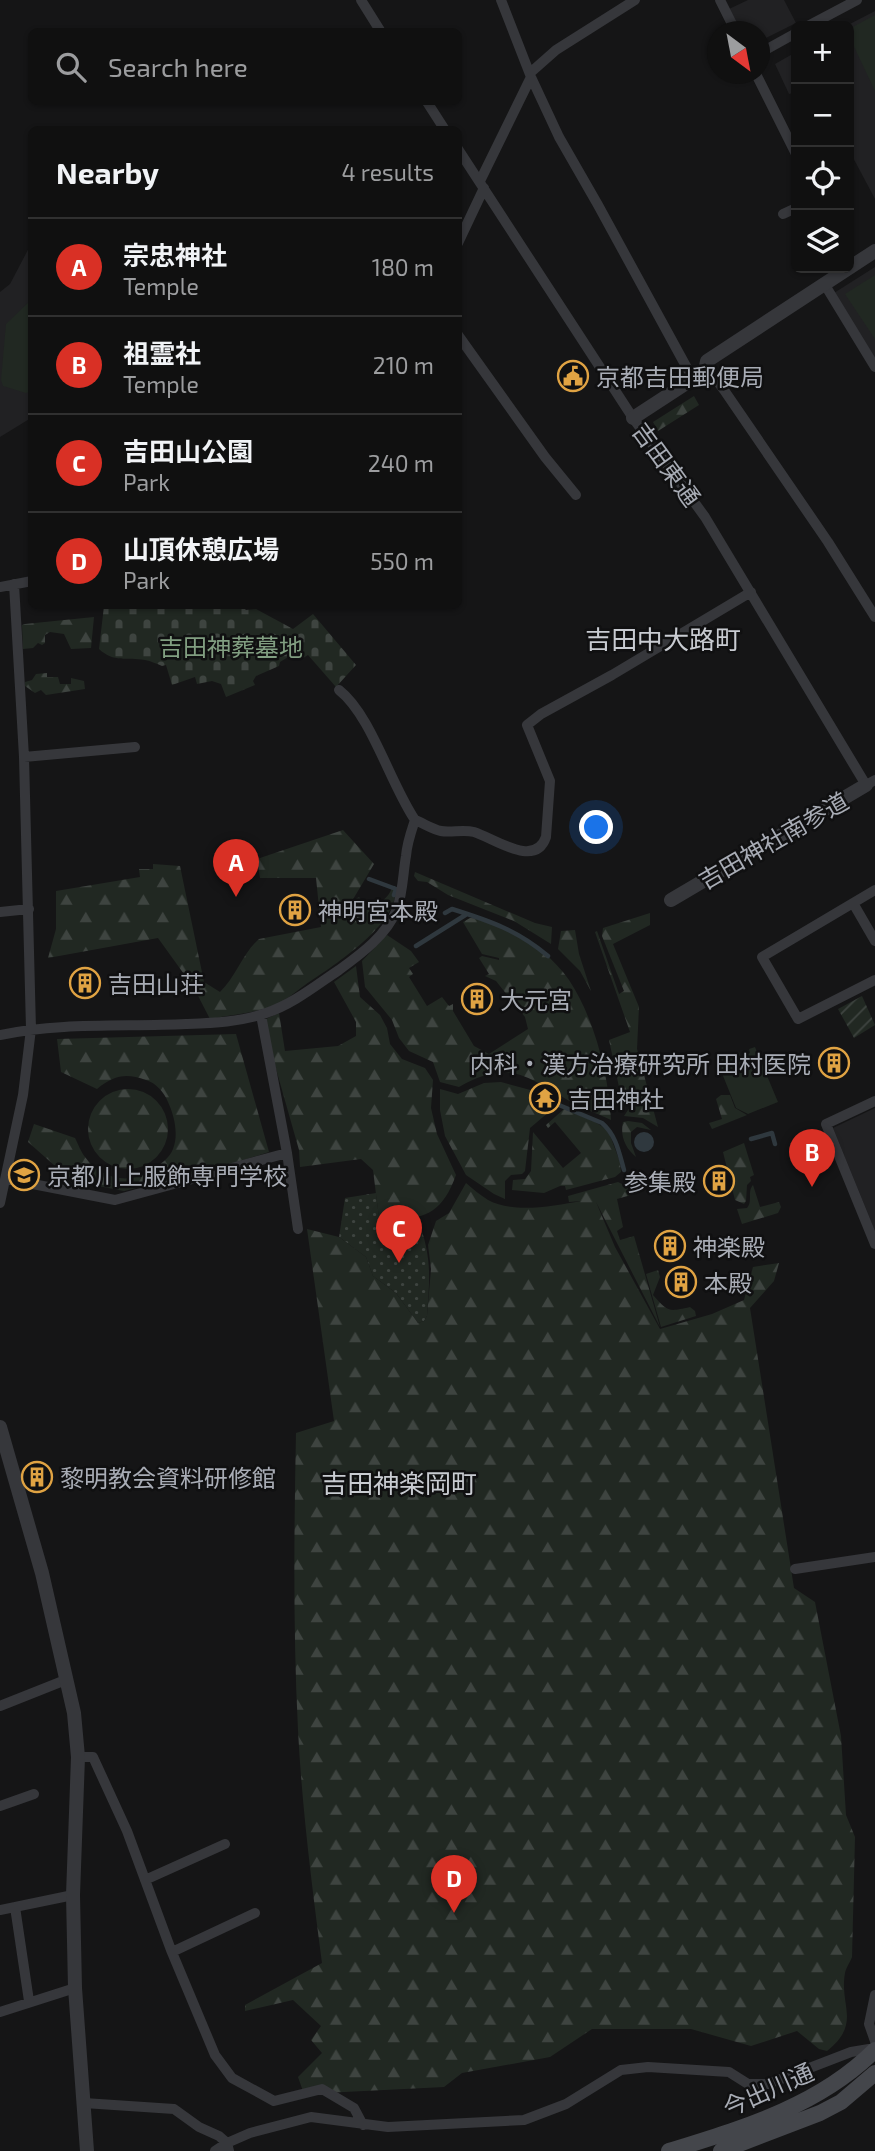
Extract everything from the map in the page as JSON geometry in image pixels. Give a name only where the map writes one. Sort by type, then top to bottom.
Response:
[{"type":"main road","name":"今出川通","points":[[718,2146],[769,2117],[815,2096],[840,2080],[875,2049]]},
{"type":"main road","name":"今出川通","points":[[668,2151],[718,2146],[820,2113],[841,2102],[875,2073]]},
{"type":"street","points":[[361,0],[378,28]]},
{"type":"street","points":[[501,0],[559,137],[699,375],[718,382],[828,542],[875,617]]},
{"type":"street","points":[[462,233],[531,75],[556,50],[635,0]]},
{"type":"street","points":[[720,0],[730,21]]},
{"type":"street","points":[[817,21],[857,0]]},
{"type":"street","points":[[770,47],[791,36]]},
{"type":"street","points":[[761,84],[792,147]]},
{"type":"street","points":[[429,105],[442,126]]},
{"type":"street","name":"吉田東通","points":[[462,155],[633,418],[705,517],[871,783]]},
{"type":"street","points":[[783,214],[792,210]]},
{"type":"street","points":[[854,261],[875,251]]},
{"type":"street","points":[[633,418],[699,375],[708,361],[825,285],[839,273]]},
{"type":"street","points":[[825,285],[875,367]]},
{"type":"street","points":[[462,341],[545,457],[576,495]]},
{"type":"street","points":[[0,587],[28,582]]},
{"type":"street","points":[[0,1203],[23,1096],[31,1029],[24,757],[14,584]]},
{"type":"street","points":[[339,690],[359,711],[415,820],[442,831],[474,832],[527,852],[537,850],[546,837],[550,781],[527,725],[553,707],[751,592]]},
{"type":"street","points":[[24,757],[135,747]]},
{"type":"street","name":"吉田神社南参道","points":[[671,900],[871,783]]},
{"type":"street","points":[[0,1035],[31,1029],[202,1023],[261,1015],[296,1000],[356,958],[389,924],[401,895],[406,854],[415,820]]},
{"type":"street","points":[[875,891],[762,957],[798,1018],[875,980]]},
{"type":"street","points":[[853,902],[875,941]]},
{"type":"street","points":[[0,912],[29,909]]},
{"type":"street","points":[[261,1015],[287,1153],[298,1229]]},
{"type":"street","points":[[875,1101],[826,1124],[875,1244]]},
{"type":"street","points":[[6,1179],[115,1200],[287,1153]]},
{"type":"street","points":[[1,1437],[42,1573],[74,1713],[78,1757],[73,1895],[75,1988],[88,2151]]},
{"type":"street","points":[[795,1569],[875,1557]]},
{"type":"street","points":[[0,1706],[68,1679]]},
{"type":"street","points":[[78,1757],[93,1758],[128,1831],[172,1952],[215,2055],[232,2078],[274,2101],[322,2089],[354,2108],[363,2125]]},
{"type":"street","points":[[0,1806],[34,1794]]},
{"type":"street","points":[[145,1880],[225,1844]]},
{"type":"street","points":[[0,1910],[73,1895]]},
{"type":"street","points":[[15,1907],[29,2001]]},
{"type":"street","points":[[172,1952],[255,1913]]},
{"type":"street","points":[[0,2012],[75,1988]]},
{"type":"street","points":[[875,1995],[869,2024],[875,2041]]},
{"type":"street","points":[[215,2151],[228,2147],[250,2133],[311,2117],[363,2125],[433,2126],[524,2120],[566,2105],[621,2070],[648,2067],[729,2072],[748,2084],[768,2084],[851,2052],[875,2049]]},
{"type":"street","points":[[84,2104],[174,2109],[199,2127],[219,2136],[228,2147]]},
{"type":"shaded area","points":[[748,0],[784,0],[795,21],[770,36],[770,21],[735,21],[729,9]]},
{"type":"shaded area","points":[[875,11],[875,199],[854,159],[854,22]]},
{"type":"shaded area","points":[[791,55],[791,93],[789,94],[775,64]]},
{"type":"shaded area","points":[[28,250],[28,420],[0,437],[0,292],[10,284]]},
{"type":"shaded area","points":[[875,267],[875,360],[834,293]]},
{"type":"shaded area","points":[[875,1108],[875,1231],[833,1128]]},
{"type":"shaded area","points":[[644,1132],[651,1135],[654,1142],[651,1149],[644,1152],[637,1149],[634,1142],[637,1135]]},
{"type":"green space","points":[[875,15],[875,91],[854,47],[854,26]]},
{"type":"green space","points":[[875,275],[875,339],[845,294]]},
{"type":"green space","points":[[28,303],[26,393],[3,386],[1,380],[6,324]]},
{"type":"green space","points":[[694,396],[699,405],[658,431],[653,422]]},
{"type":"green space","name":"吉田神葬墓地","points":[[104,609],[256,609],[293,629],[313,614],[356,665],[336,687],[308,655],[300,660],[298,657],[288,657],[280,662],[279,666],[256,676],[253,681],[255,685],[226,697],[221,684],[212,681],[197,684],[195,677],[172,685],[166,665],[115,658],[99,649]]},
{"type":"green space","points":[[94,617],[91,648],[71,649],[64,634],[50,632],[45,635],[45,643],[42,645],[38,643],[33,648],[23,649],[22,625]]},
{"type":"green space","points":[[47,673],[47,677],[58,677],[60,684],[71,684],[71,678],[84,681],[85,689],[46,695],[41,690],[35,693],[25,686],[25,682],[32,680],[36,674]]},
{"type":"green space","points":[[343,830],[374,864],[352,901],[359,897],[369,910],[386,898],[395,886],[394,900],[388,915],[362,943],[277,1004],[210,1019],[194,988],[158,938],[48,958],[56,929],[56,891],[140,877],[139,869],[153,869],[153,864],[180,866],[204,982],[220,992],[259,939],[321,927],[316,878],[260,878],[257,859]]},
{"type":"green space","points":[[415,872],[535,923],[552,927],[551,944],[514,921],[448,895],[427,882],[418,881],[414,876]]},
{"type":"green space","points":[[650,913],[650,925],[613,944],[639,1007],[637,1049],[658,1127],[643,1118],[624,1116],[632,1104],[631,1095],[619,1087],[609,1040],[630,1032],[595,932],[597,931],[619,994],[624,991],[602,936],[603,928]]},
{"type":"green space","points":[[470,918],[492,922],[527,940],[543,952],[569,980],[586,1011],[599,1047],[611,1120],[514,1073],[490,1074],[459,1087],[440,1082],[433,1062],[409,1051],[399,1038],[392,1020],[365,987],[362,961],[387,935],[411,951],[419,962],[409,968],[413,974],[409,977],[427,1006],[442,997],[449,1006],[453,1004],[453,1011],[474,1046],[489,1054],[528,1029],[525,1017],[496,981],[485,976],[489,974],[479,958],[499,958],[482,954],[463,922]]},
{"type":"green space","points":[[575,930],[579,954],[591,991],[580,971],[558,949],[561,931]]},
{"type":"green space","points":[[356,966],[360,997],[380,1015],[387,1028],[390,1044],[402,1059],[425,1068],[433,1080],[431,1108],[437,1134],[456,1175],[450,1189],[436,1208],[417,1217],[379,1218],[373,1170],[361,1159],[300,1167],[299,1150],[267,1037],[266,1019],[279,1013],[285,1051],[338,1046],[356,1036],[356,1022],[334,982]]},
{"type":"green space","points":[[862,996],[875,1025],[854,1038],[838,1009]]},
{"type":"green space","points":[[236,1034],[269,1152],[214,1169],[124,1191],[72,1181],[28,1142],[34,1124],[75,1138],[92,1165],[109,1176],[127,1178],[146,1173],[168,1157],[175,1143],[174,1119],[164,1095],[153,1083],[139,1078],[120,1077],[97,1089],[61,1072],[57,1039]]},
{"type":"green space","points":[[755,1047],[778,1102],[748,1114],[736,1108],[717,1061],[739,1052],[741,1057]]},
{"type":"green space","points":[[501,1082],[534,1091],[556,1106],[530,1128],[525,1171],[511,1175],[505,1181],[505,1199],[466,1175],[445,1136],[440,1110],[440,1089],[458,1094],[484,1083]]},
{"type":"green space","points":[[120,1089],[136,1089],[157,1100],[168,1121],[168,1137],[157,1158],[136,1169],[120,1169],[106,1163],[94,1151],[88,1137],[88,1121],[94,1107],[106,1095]]},
{"type":"green space","points":[[721,1095],[730,1095],[735,1108],[747,1115],[712,1129],[709,1123],[722,1119],[716,1099]]},
{"type":"green space","points":[[564,1109],[608,1130],[621,1172],[615,1177],[566,1190],[565,1186],[560,1186],[544,1193],[512,1190],[513,1180],[525,1179],[531,1171],[533,1132],[563,1168],[581,1153],[555,1122],[548,1128],[546,1125]]},
{"type":"green space","points":[[623,1122],[642,1123],[651,1130],[637,1127],[631,1132],[631,1143],[636,1157],[626,1146],[623,1137]]},
{"type":"green space","points":[[744,1143],[754,1175],[750,1177],[751,1181],[747,1185],[744,1204],[735,1200],[723,1152]]},
{"type":"green space","points":[[618,1182],[628,1183],[631,1195],[617,1199],[623,1227],[617,1231],[620,1240],[634,1236],[660,1327],[596,1202],[615,1247],[660,1329],[712,1314],[744,1300],[753,1267],[779,1263],[774,1281],[750,1308],[794,1588],[815,1602],[841,1736],[846,1815],[855,1837],[852,1957],[845,1973],[847,2014],[844,2032],[827,2051],[819,2049],[797,2031],[751,2046],[691,2029],[592,2029],[550,2057],[462,2073],[444,2087],[304,2094],[298,2077],[322,2053],[311,2040],[321,2026],[293,2000],[245,2011],[245,2005],[322,1963],[298,1730],[294,1582],[296,1433],[334,1421],[307,1229],[339,1237],[366,1257],[373,1276],[396,1293],[418,1323],[424,1321],[427,1316],[431,1269],[428,1245],[436,1221],[449,1213],[466,1183],[488,1200],[521,1208],[581,1201],[569,1202],[568,1196]]},
{"type":"green space","points":[[753,1185],[760,1207],[779,1202],[781,1207],[778,1213],[742,1224],[737,1209],[747,1208]]},
{"type":"green space","points":[[376,1193],[379,1218],[408,1220],[417,1217],[429,1266],[427,1316],[424,1321],[418,1323],[396,1293],[373,1276],[366,1257],[339,1237],[345,1198]]},
{"type":"green space","points":[[658,1270],[660,1277],[653,1295],[669,1309],[690,1307],[696,1316],[661,1327],[646,1274]]},
{"type":"waterway","points":[[369,879],[396,889],[394,895]]},
{"type":"waterway","points":[[445,913],[452,909],[491,922],[525,939],[548,956]]},
{"type":"waterway","points":[[416,946],[467,914]]},
{"type":"waterway","points":[[559,1105],[602,1123],[611,1133],[624,1170]]},
{"type":"waterway","points":[[751,1139],[772,1133],[775,1144]]},
{"type":"place","name":"京都吉田郵便局","points":[[573,376]]},
{"type":"place","name":"宗忠神社","points":[[236,897]]},
{"type":"place","name":"神明宮本殿","points":[[295,910]]},
{"type":"place","name":"吉田山荘","points":[[85,983]]},
{"type":"place","name":"大元宮","points":[[477,999]]},
{"type":"place","name":"内科・漢方治療研究所 田村医院","points":[[834,1063]]},
{"type":"place","name":"吉田神社","points":[[545,1098]]},
{"type":"place","name":"京都川上服飾専門学校","points":[[24,1175]]},
{"type":"place","name":"参集殿","points":[[719,1181]]},
{"type":"place","name":"祖霊社","points":[[812,1187]]},
{"type":"place","name":"神楽殿","points":[[670,1246]]},
{"type":"place","name":"吉田山公園","points":[[399,1263]]},
{"type":"place","name":"本殿","points":[[681,1282]]},
{"type":"place","name":"黎明教会資料研修館","points":[[37,1477]]},
{"type":"place","name":"山頂休憩広場","points":[[454,1913]]},
{"type":"district","name":"吉田中大路町","points":[[663,638]]},
{"type":"district","name":"吉田神楽岡町","points":[[399,1482]]}]
